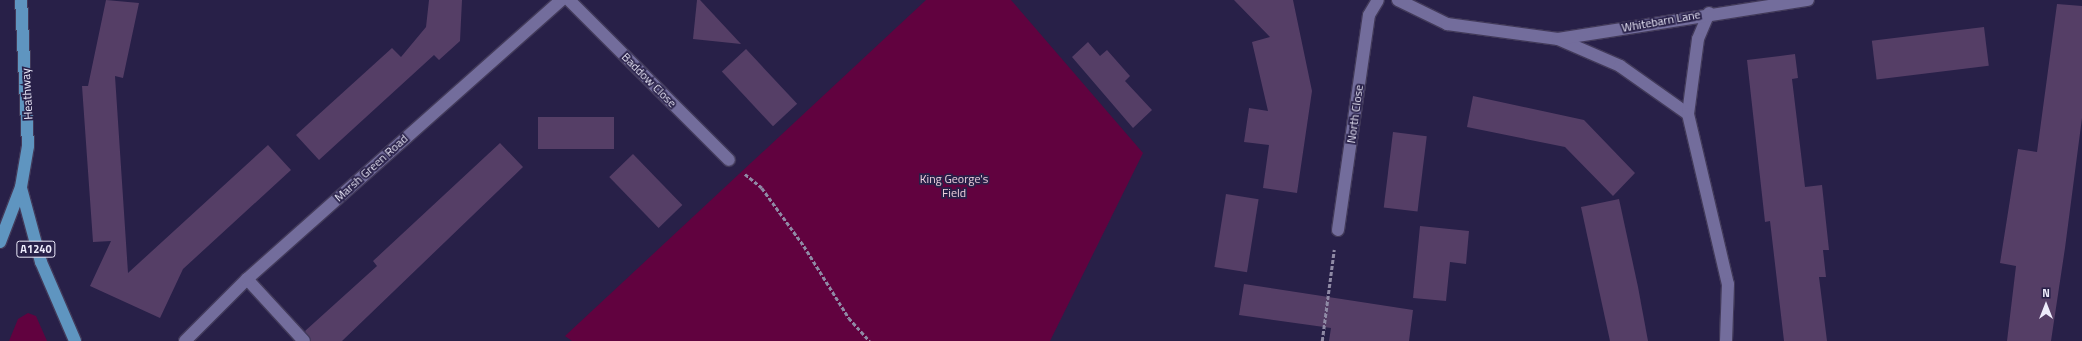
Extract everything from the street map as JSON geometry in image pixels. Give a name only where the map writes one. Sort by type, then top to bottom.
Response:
[{"type":"main road","name":"Heathway","points":[[0,242],[21,187],[28,122],[21,0]]},
{"type":"main road","name":"Heathway","points":[[21,187],[40,262],[75,341]]},
{"type":"street","name":"Marsh Green Road","points":[[185,341],[247,279],[561,0]]},
{"type":"street","name":"Baddow Close","points":[[569,0],[729,160]]},
{"type":"street","name":"North Close","points":[[1338,230],[1369,15],[1378,0]]},
{"type":"street","name":"Whitebarn Lane","points":[[1398,0],[1447,24],[1558,39],[1620,66],[1688,114]]},
{"type":"street","points":[[1709,13],[1808,0]]},
{"type":"street","name":"Whitebarn Lane","points":[[1558,39],[1709,13]]},
{"type":"street","name":"Whitebarn Lane","points":[[1709,13],[1698,39],[1688,114],[1728,284],[1726,341]]},
{"type":"street","points":[[247,279],[304,341]]},
{"type":"path","points":[[729,160],[762,188],[804,246],[849,318],[870,341]]},
{"type":"path","points":[[1322,341],[1338,230]]},
{"type":"green space","name":"King George's Field","points":[[926,0],[1011,0],[1143,153],[1050,341],[572,341],[565,336]]},
{"type":"green space","points":[[28,313],[36,316],[47,341],[9,341],[18,319]]},
{"type":"building","points":[[106,0],[139,3],[123,78],[115,76],[128,273],[268,145],[291,170],[183,269],[160,318],[90,286],[111,241],[93,242],[82,86],[88,86]]},
{"type":"building","points":[[429,0],[462,0],[460,41],[439,60],[434,55],[319,160],[296,135],[392,48],[401,57],[426,27]]},
{"type":"building","points":[[697,0],[700,0],[741,44],[693,39]]},
{"type":"building","points":[[1234,0],[1293,0],[1312,91],[1297,193],[1263,188],[1269,145],[1244,142],[1249,108],[1268,111],[1252,42],[1270,37]]},
{"type":"building","points":[[2057,4],[2082,6],[2082,118],[2065,248],[2051,341],[2007,341],[2016,266],[2000,263],[2018,149],[2037,152]]},
{"type":"building","points":[[1984,27],[1989,66],[1877,79],[1872,41]]},
{"type":"building","points":[[1088,42],[1100,56],[1107,50],[1130,76],[1125,81],[1152,110],[1133,128],[1072,57]]},
{"type":"building","points":[[746,49],[797,104],[773,126],[722,72]]},
{"type":"building","points":[[1795,54],[1798,78],[1792,79],[1805,187],[1822,185],[1829,250],[1823,250],[1826,277],[1819,277],[1827,341],[1784,341],[1770,221],[1765,222],[1747,60]]},
{"type":"building","points":[[1473,96],[1584,120],[1635,173],[1613,196],[1565,147],[1467,127]]},
{"type":"building","points":[[538,117],[614,117],[614,149],[538,149]]},
{"type":"building","points":[[1393,132],[1427,136],[1417,212],[1384,207]]},
{"type":"building","points":[[500,143],[523,167],[342,341],[311,341],[305,331],[377,266],[373,261]]},
{"type":"building","points":[[633,154],[682,205],[659,228],[609,177]]},
{"type":"building","points":[[1226,194],[1259,199],[1247,272],[1214,267]]},
{"type":"building","points":[[1619,199],[1648,341],[1610,341],[1581,207]]},
{"type":"building","points":[[1420,226],[1469,231],[1466,264],[1450,262],[1446,301],[1413,298]]},
{"type":"building","points":[[1244,284],[1413,310],[1409,341],[1329,341],[1331,328],[1239,315]]}]
